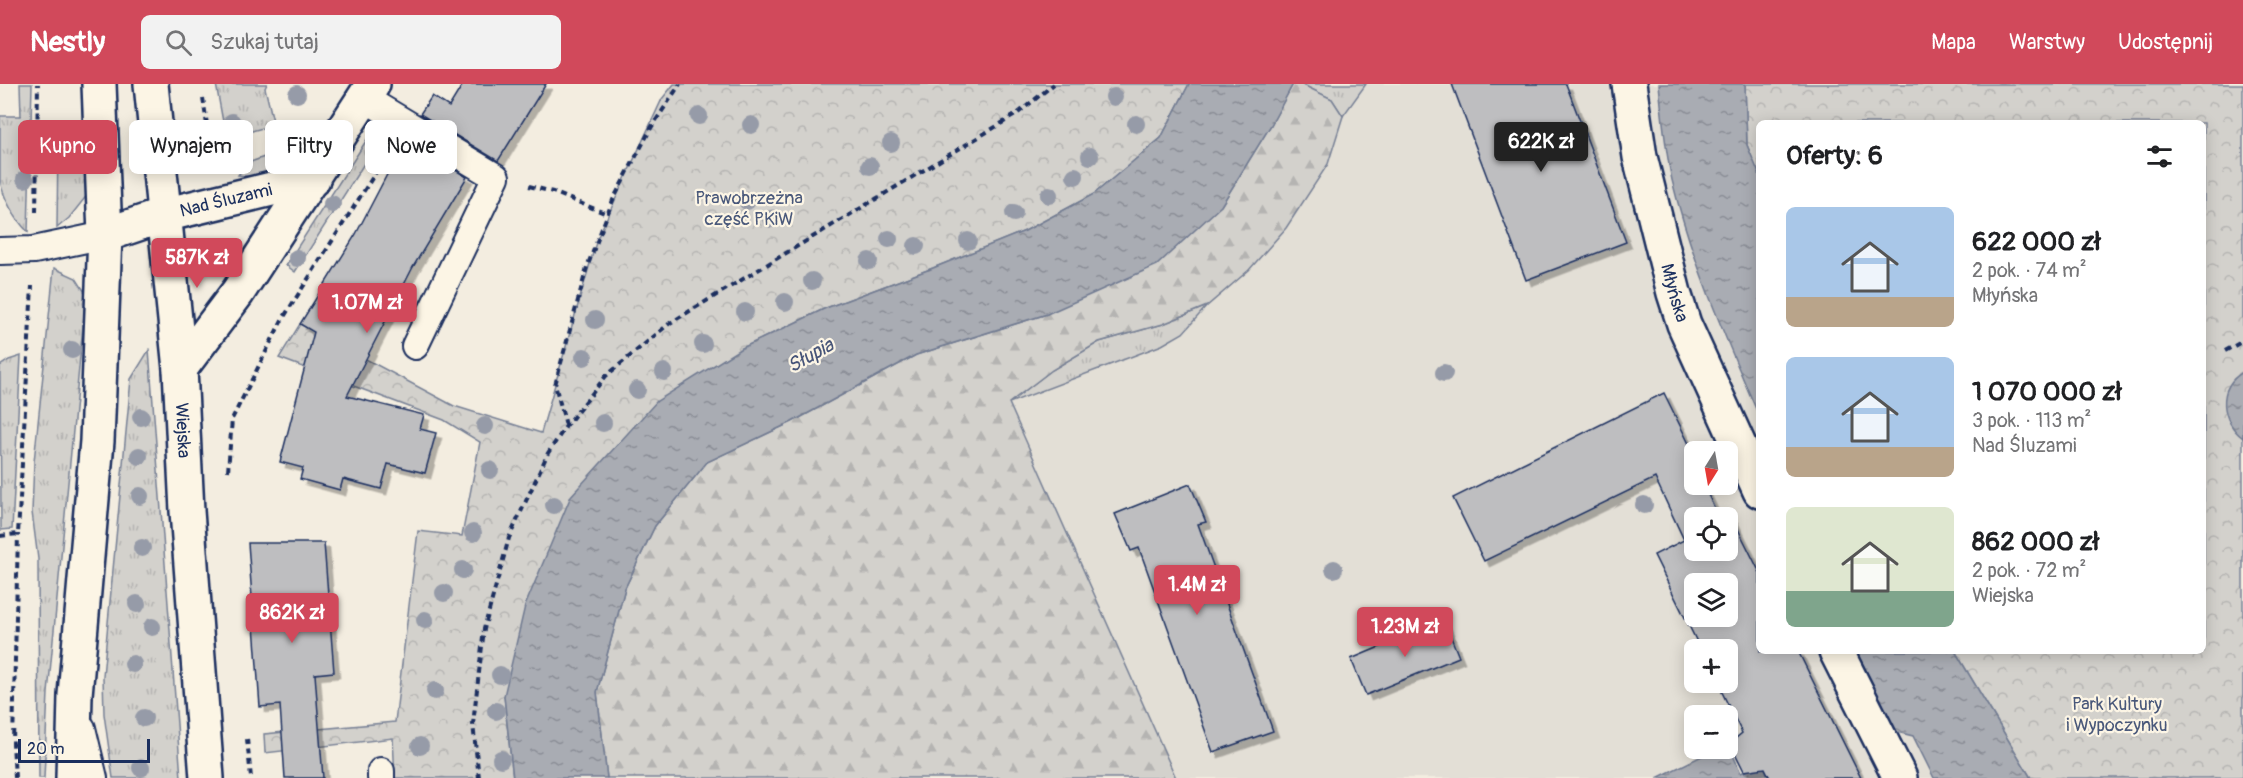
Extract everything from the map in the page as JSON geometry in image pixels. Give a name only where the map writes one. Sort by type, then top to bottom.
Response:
[{"type":"main road","points":[[73,778],[75,695],[97,441],[105,235],[99,84]]},
{"type":"main road","name":"Wiejska","points":[[151,84],[180,369],[188,523],[207,778]]},
{"type":"main road","name":"Młyńska","points":[[1629,84],[1640,157],[1674,293],[1684,324],[1756,482]]},
{"type":"main road","name":"Nad Śluzami","points":[[180,369],[238,292],[368,91]]},
{"type":"main road","name":"Nad Śluzami","points":[[105,235],[164,215],[313,179]]},
{"type":"main road","points":[[1838,654],[1900,778]]},
{"type":"lane","points":[[368,91],[401,120]]},
{"type":"lane","points":[[415,346],[496,177],[457,154]]},
{"type":"lane","points":[[0,251],[34,250],[105,235]]},
{"type":"lane","points":[[75,695],[94,778]]},
{"type":"path","points":[[15,778],[13,743],[18,534],[38,190],[38,84]]},
{"type":"path","points":[[566,426],[555,385],[586,267],[607,214],[651,128],[680,84]]},
{"type":"path","points":[[479,778],[473,724],[484,629],[509,538],[548,453],[566,426],[606,376],[670,323],[1017,114],[1054,84]]},
{"type":"path","points":[[203,98],[206,120]]},
{"type":"path","points":[[228,472],[232,419],[282,320],[374,174]]},
{"type":"path","points":[[554,192],[607,214]]},
{"type":"path","points":[[2225,351],[2243,341]]},
{"type":"path","points":[[0,536],[18,534]]},
{"type":"shaded area","points":[[1366,84],[1659,84],[1672,178],[1695,256],[1721,329],[1756,409],[1756,654],[1857,654],[1857,658],[1913,736],[1934,778],[1769,778],[1762,764],[1741,773],[1737,768],[1736,759],[1738,759],[1738,705],[1684,705],[1684,759],[1696,759],[1657,778],[1176,778],[1009,403],[1162,345],[1183,333],[1207,306],[1249,270],[1328,164],[1343,116]]},
{"type":"green space","points":[[20,84],[32,84],[31,120],[18,120],[18,174],[30,174],[28,232],[10,208],[0,180],[0,116],[21,116]]},
{"type":"green space","points":[[216,84],[267,84],[265,88],[273,120],[265,120],[265,127],[253,131],[253,120],[223,120]]},
{"type":"green space","name":"Prawobrzeżna część PKiW","points":[[674,84],[1189,84],[1161,138],[1094,194],[1025,231],[826,308],[740,349],[504,696],[513,778],[395,778],[393,738],[265,753],[264,734],[395,722],[418,531],[462,536],[480,442],[444,420],[279,358],[300,324],[454,406],[541,433],[597,239],[662,99]]},
{"type":"green space","points":[[1293,84],[1301,84],[1332,99],[1343,116],[1328,164],[1286,228],[1249,270],[1207,306],[1163,324],[1099,342],[1052,370],[1009,403],[1176,778],[607,778],[597,692],[625,588],[655,526],[707,462],[792,422],[916,355],[1047,314],[1221,206],[1271,125]]},
{"type":"green space","points":[[1301,84],[1366,84],[1343,116],[1332,99]]},
{"type":"green space","name":"Park Kultury i Wypoczynku","points":[[1745,84],[2243,84],[2243,778],[2031,778],[1957,654],[2206,654],[2206,120],[1756,120],[1756,168],[1747,145]]},
{"type":"green space","points":[[365,143],[365,162],[295,272],[286,265],[345,174],[353,174],[353,161]]},
{"type":"green space","points":[[265,157],[267,174],[238,175],[253,174],[253,161]]},
{"type":"green space","points":[[58,174],[89,174],[88,194],[69,218],[57,228]]},
{"type":"green space","points":[[54,268],[76,278],[86,294],[48,693],[44,778],[39,778],[38,559],[32,512],[34,462]]},
{"type":"green space","points":[[1207,306],[1183,333],[1162,345],[1009,403],[1052,370],[1099,342],[1163,324]]},
{"type":"green space","points":[[149,350],[181,778],[113,778],[104,714],[103,676],[131,379]]},
{"type":"green space","points":[[21,356],[12,529],[1,530],[0,366]]},
{"type":"water","name":"Słupia","points":[[1189,84],[1293,84],[1271,125],[1221,206],[1157,265],[1047,314],[916,355],[792,422],[707,462],[655,526],[625,588],[597,692],[607,778],[513,778],[504,696],[525,606],[571,496],[657,401],[740,349],[826,308],[1025,231],[1094,194],[1161,138]]},
{"type":"water","points":[[1659,84],[1745,84],[1747,145],[1756,166],[1756,409],[1689,241],[1672,180]]},
{"type":"water","points":[[2243,372],[2243,438],[2230,423],[2226,414],[2225,395],[2234,379]]},
{"type":"water","points":[[1857,654],[1957,654],[2031,778],[1934,778],[1913,736],[1893,731]]},
{"type":"water","points":[[1696,759],[1735,759],[1741,773],[1763,764],[1769,778],[1657,778]]},
{"type":"building","points":[[463,84],[546,84],[498,161],[457,136],[457,120],[430,120],[420,114],[432,96],[449,107]]},
{"type":"building","points":[[1452,84],[1566,84],[1626,242],[1526,280]]},
{"type":"building","points":[[457,171],[467,177],[413,267],[347,396],[424,415],[420,429],[436,433],[425,473],[388,464],[381,489],[343,479],[340,490],[300,479],[303,468],[280,462],[314,332],[300,324],[356,234],[387,174],[457,174]]},
{"type":"building","points":[[1664,393],[1688,441],[1684,441],[1684,495],[1708,495],[1714,507],[1684,507],[1684,540],[1655,478],[1484,561],[1453,498]]},
{"type":"building","points":[[1190,484],[1206,522],[1198,524],[1273,731],[1213,752],[1139,548],[1131,551],[1115,514]]},
{"type":"building","points":[[1738,529],[1756,565],[1756,654],[1799,654],[1861,778],[1770,778],[1765,768],[1744,771],[1738,759],[1738,736],[1742,733],[1738,725],[1738,705],[1728,705],[1722,693],[1738,693],[1738,639],[1696,639],[1690,627],[1738,627],[1738,573],[1684,573],[1684,616],[1654,555],[1684,540],[1684,561],[1738,561]]},
{"type":"building","points":[[248,543],[324,543],[334,672],[315,674],[323,778],[285,778],[280,705],[260,707]]},
{"type":"building","points":[[1444,620],[1459,657],[1366,695],[1351,659]]}]
